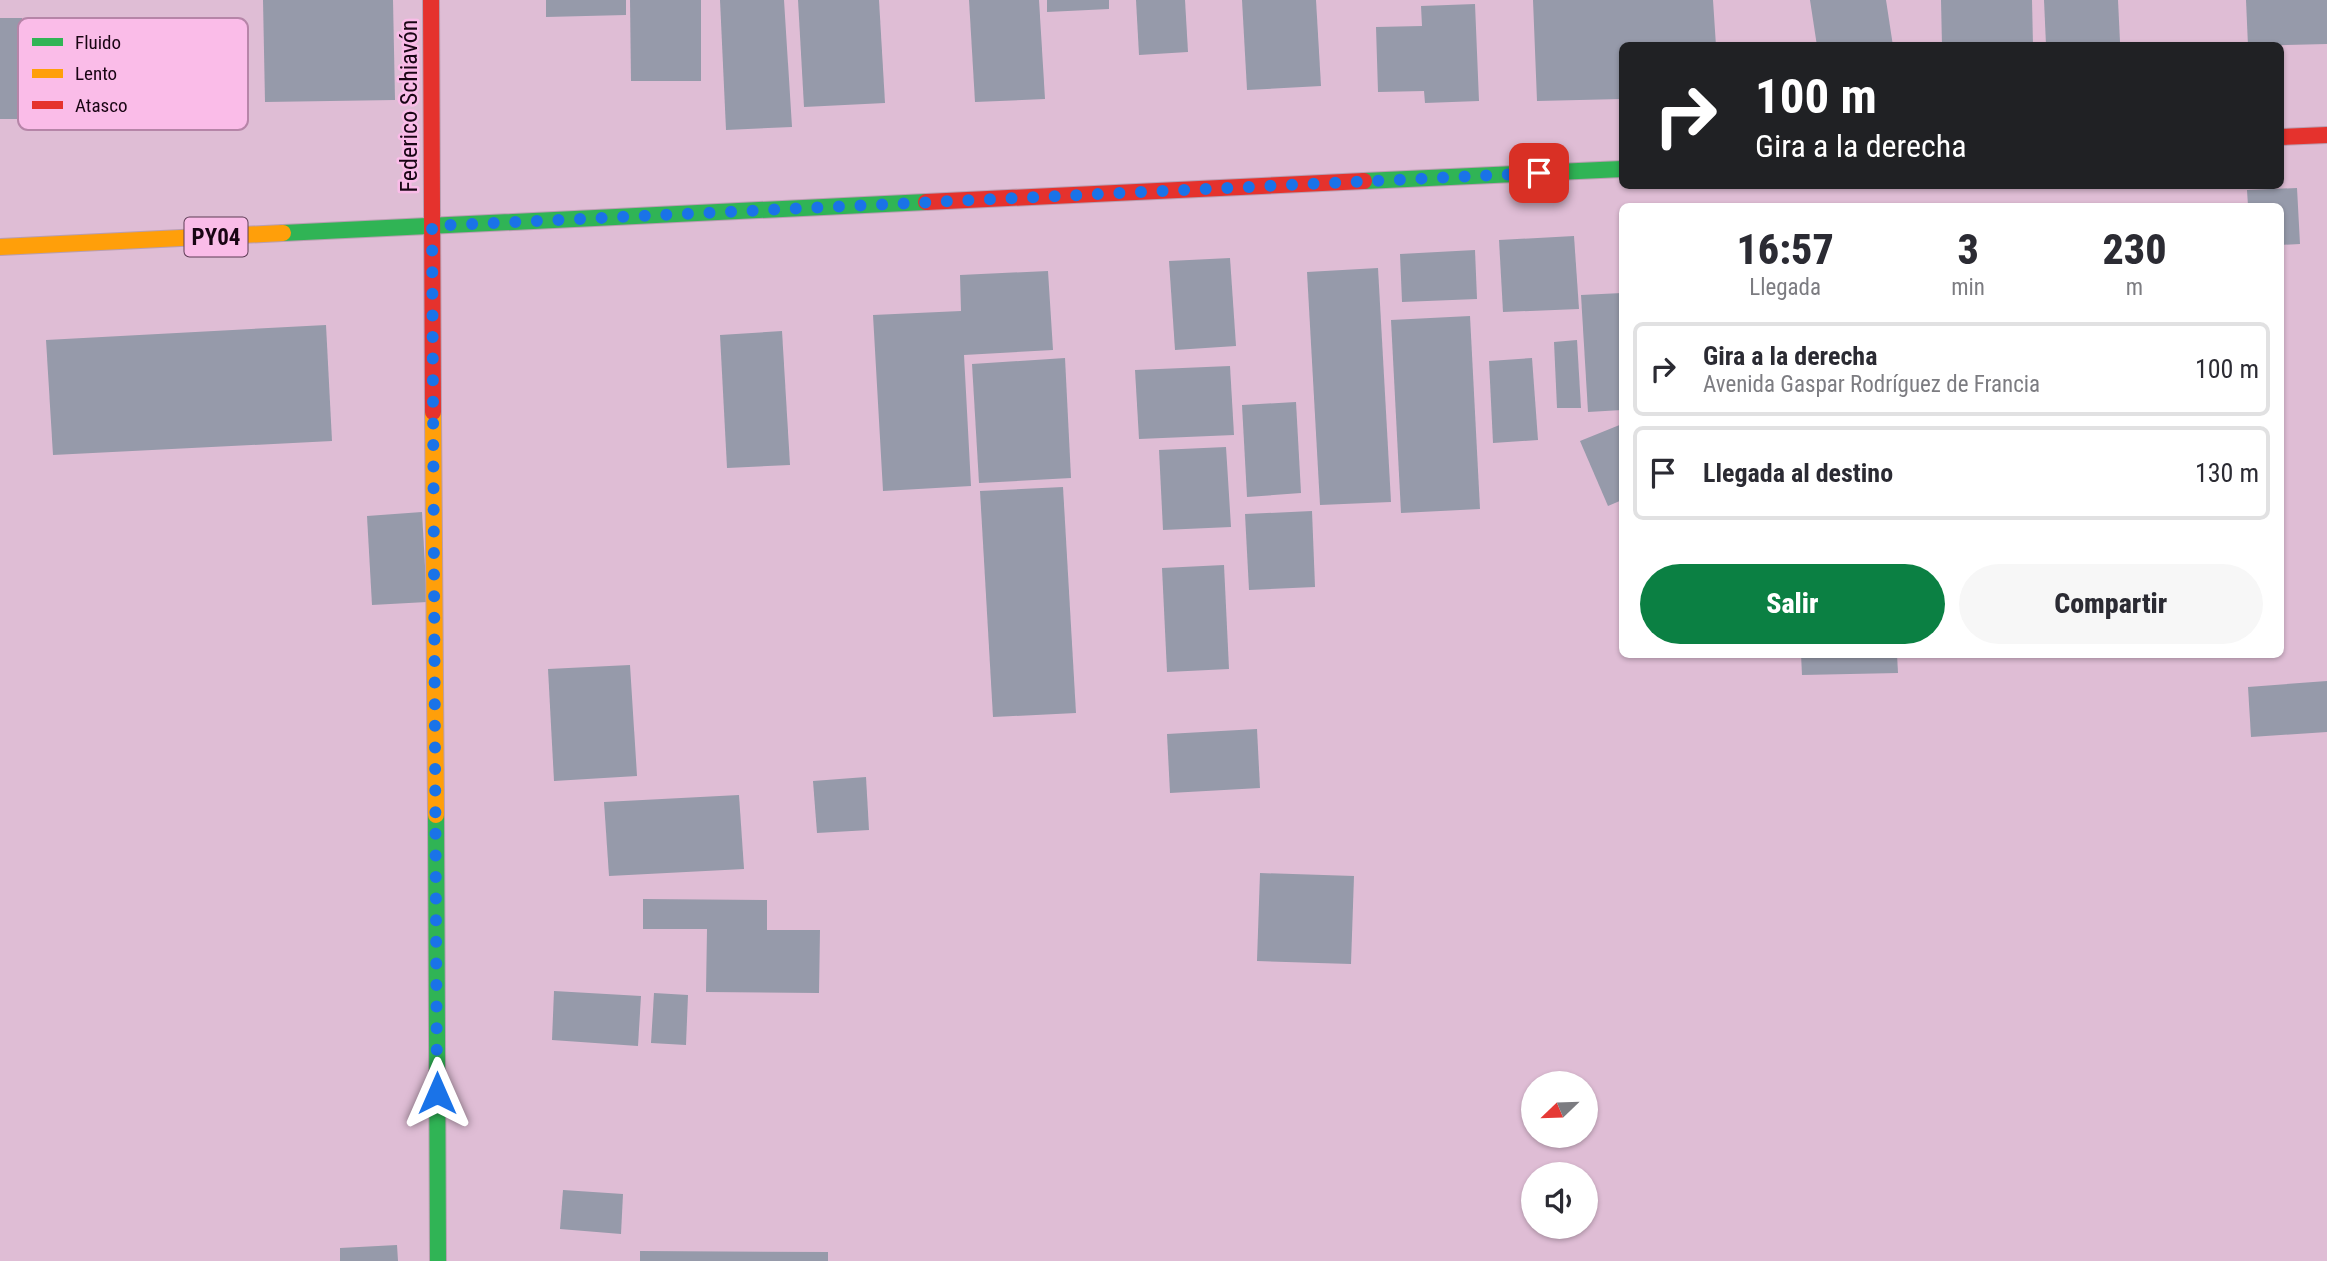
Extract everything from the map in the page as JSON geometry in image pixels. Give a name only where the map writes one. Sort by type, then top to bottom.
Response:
[{"type":"main road","name":"Federico Schiavón","points":[[431,0],[438,1261]]},
{"type":"main road","points":[[2284,137],[2327,135]]},
{"type":"main road","name":"PY04","points":[[0,247],[1619,169]]},
{"type":"building","points":[[263,0],[393,0],[395,100],[265,102]]},
{"type":"building","points":[[546,0],[626,0],[626,15],[546,17]]},
{"type":"building","points":[[630,0],[701,0],[701,81],[631,81]]},
{"type":"building","points":[[720,0],[784,0],[792,127],[726,130]]},
{"type":"building","points":[[798,0],[879,0],[885,103],[804,107]]},
{"type":"building","points":[[969,0],[1039,0],[1045,99],[975,102]]},
{"type":"building","points":[[1047,0],[1109,0],[1109,9],[1047,12]]},
{"type":"building","points":[[1136,0],[1185,0],[1188,52],[1139,55]]},
{"type":"building","points":[[1242,0],[1316,0],[1321,86],[1247,90]]},
{"type":"building","points":[[1533,0],[1713,0],[1716,42],[1619,42],[1619,99],[1537,101]]},
{"type":"building","points":[[1810,0],[1886,0],[1892,42],[1816,42]]},
{"type":"building","points":[[1941,0],[2032,0],[2033,42],[1942,42]]},
{"type":"building","points":[[2044,0],[2118,0],[2120,42],[2046,42]]},
{"type":"building","points":[[2246,0],[2327,0],[2327,44],[2284,45],[2284,42],[2248,42]]},
{"type":"building","points":[[1475,4],[1479,101],[1425,103],[1424,91],[1378,92],[1376,27],[1422,26],[1421,6]]},
{"type":"building","points":[[0,18],[18,18],[18,119],[0,119]]},
{"type":"building","points":[[2297,188],[2300,244],[2284,245],[2284,203],[2248,203],[2247,190]]},
{"type":"building","points":[[1574,236],[1579,309],[1503,312],[1499,240]]},
{"type":"building","points":[[1475,250],[1477,299],[1402,302],[1400,254]]},
{"type":"building","points":[[1230,258],[1236,346],[1175,350],[1169,261]]},
{"type":"building","points":[[1378,268],[1391,502],[1320,505],[1307,272]]},
{"type":"building","points":[[1048,271],[1053,350],[964,355],[971,486],[883,491],[873,315],[961,311],[960,275]]},
{"type":"building","points":[[1619,293],[1619,410],[1588,412],[1581,295]]},
{"type":"building","points":[[1470,316],[1480,509],[1401,513],[1391,320]]},
{"type":"building","points":[[326,325],[332,441],[53,455],[46,340]]},
{"type":"building","points":[[782,331],[790,465],[727,468],[720,335]]},
{"type":"building","points":[[1577,340],[1581,408],[1557,408],[1554,342]]},
{"type":"building","points":[[1065,358],[1071,478],[979,483],[972,364]]},
{"type":"building","points":[[1532,358],[1538,440],[1493,443],[1489,361]]},
{"type":"building","points":[[1230,366],[1234,435],[1139,439],[1135,370]]},
{"type":"building","points":[[1296,402],[1301,493],[1247,497],[1242,405]]},
{"type":"building","points":[[1619,425],[1619,501],[1608,506],[1580,441]]},
{"type":"building","points":[[1226,447],[1231,527],[1163,530],[1159,450]]},
{"type":"building","points":[[1063,487],[1076,713],[993,717],[980,491]]},
{"type":"building","points":[[1312,511],[1315,587],[1249,590],[1245,514]]},
{"type":"building","points":[[422,512],[427,602],[372,605],[367,516]]},
{"type":"building","points":[[1224,565],[1229,669],[1167,672],[1162,568]]},
{"type":"building","points":[[1801,658],[1897,658],[1898,673],[1802,675]]},
{"type":"building","points":[[630,665],[637,776],[554,781],[548,669]]},
{"type":"building","points":[[2327,681],[2327,732],[2251,737],[2248,687]]},
{"type":"building","points":[[1257,729],[1260,788],[1170,793],[1167,734]]},
{"type":"building","points":[[866,777],[869,830],[817,833],[813,781]]},
{"type":"building","points":[[739,795],[744,869],[609,876],[604,802]]},
{"type":"building","points":[[1260,873],[1354,876],[1351,964],[1257,961]]},
{"type":"building","points":[[643,899],[767,900],[767,930],[820,930],[819,993],[706,992],[707,929],[643,929]]},
{"type":"building","points":[[554,991],[641,996],[638,1046],[552,1040]]},
{"type":"building","points":[[654,993],[688,995],[686,1045],[651,1043]]},
{"type":"building","points":[[563,1190],[623,1194],[621,1234],[560,1229]]},
{"type":"building","points":[[397,1245],[398,1261],[340,1261],[340,1248]]},
{"type":"building","points":[[640,1251],[828,1252],[828,1261],[640,1261]]},
{"type":"traffic: fast","points":[[1364,181],[1619,169]]},
{"type":"traffic: fast","points":[[283,233],[926,202]]},
{"type":"traffic: fast","points":[[436,815],[438,1261]]},
{"type":"traffic: slow","points":[[0,247],[283,233]]},
{"type":"traffic: slow","points":[[433,412],[436,815]]},
{"type":"traffic: jam","points":[[431,0],[433,412]]},
{"type":"traffic: jam","points":[[2284,137],[2327,135]]},
{"type":"traffic: jam","points":[[926,202],[1364,181]]},
{"type":"route","points":[[437,1093],[432,226],[1539,173]]}]
